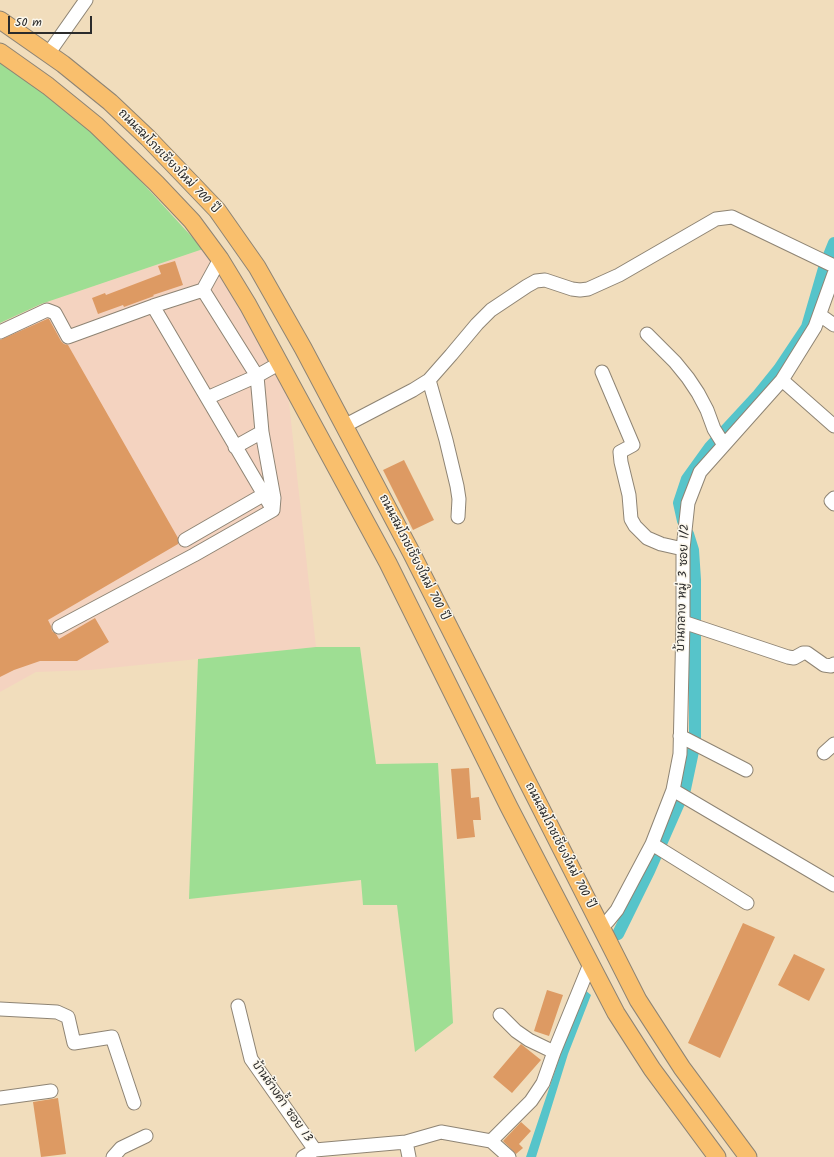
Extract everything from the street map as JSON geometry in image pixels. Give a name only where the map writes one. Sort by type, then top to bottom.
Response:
[{"type":"main road","name":"ถนนสมโภชเชียงใหม่ 700 ปี","points":[[0,20],[63,64],[110,102],[148,138],[216,210],[257,267],[303,348],[411,552],[638,1000],[682,1068],[748,1157]]},
{"type":"main road","name":"ถนนสมโภชเชียงใหม่ 700 ปี","points":[[0,52],[48,86],[96,125],[156,183],[192,221],[220,259],[248,305],[388,563],[509,807],[616,1013],[652,1069],[716,1157]]},
{"type":"street","points":[[48,54],[86,0]]},
{"type":"street","points":[[344,426],[429,380],[476,324],[491,310],[527,286],[536,281],[545,280],[572,289],[588,290],[619,275],[716,219],[732,217],[834,266]]},
{"type":"street","points":[[0,332],[46,310],[55,314],[68,337],[153,306],[203,290],[220,259]]},
{"type":"street","name":"บ้านกลาง หมู่ 3 ซอย 1/2","points":[[601,928],[608,922],[617,910],[652,844],[673,790],[680,754],[683,550],[688,502],[700,472],[720,438],[782,380],[815,327],[834,274]]},
{"type":"street","points":[[203,290],[257,376],[262,432],[274,498],[273,510]]},
{"type":"street","points":[[153,306],[273,510]]},
{"type":"street","points":[[820,315],[834,325]]},
{"type":"street","points":[[646,334],[675,362],[688,378],[698,393],[720,438]]},
{"type":"street","points":[[206,398],[257,376],[280,363]]},
{"type":"street","points":[[602,372],[633,445],[620,452],[629,495],[631,519],[634,526],[647,538],[661,544],[683,550]]},
{"type":"street","points":[[429,380],[457,486],[459,498],[458,517]]},
{"type":"street","points":[[782,380],[834,426]]},
{"type":"street","points":[[235,447],[262,432]]},
{"type":"street","points":[[185,540],[263,495]]},
{"type":"street","points":[[59,627],[194,555],[273,510]]},
{"type":"street","points":[[683,622],[788,657],[794,658],[803,653],[807,653],[829,664],[834,676]]},
{"type":"street","points":[[680,736],[746,770]]},
{"type":"street","points":[[824,753],[834,744]]},
{"type":"street","points":[[673,790],[834,885]]},
{"type":"street","points":[[652,844],[747,903]]},
{"type":"street","points":[[491,1141],[531,1101],[542,1083],[590,964]]},
{"type":"street","name":"บ้านช้างค้ำ ซอย 13","points":[[238,1006],[251,1059],[315,1150]]},
{"type":"street","points":[[0,1009],[57,1012],[68,1017],[74,1043],[112,1038],[134,1102]]},
{"type":"street","points":[[500,1015],[516,1031],[529,1040],[554,1052]]},
{"type":"street","points":[[0,1098],[51,1091]]},
{"type":"street","points":[[303,1157],[315,1150],[406,1142],[441,1132],[491,1141],[509,1157]]},
{"type":"street","points":[[113,1157],[121,1148],[146,1136]]},
{"type":"street","points":[[406,1142],[409,1157]]},
{"type":"shaded area","points":[[203,249],[244,314],[288,394],[316,647],[90,670],[36,672],[0,692],[0,323],[41,304]]},
{"type":"green space","points":[[0,62],[41,90],[100,138],[203,249],[41,304],[0,323]]},
{"type":"green space","points":[[316,647],[360,647],[376,764],[438,763],[453,1023],[415,1052],[397,905],[363,905],[361,880],[189,899],[198,659]]},
{"type":"water","points":[[585,990],[591,995],[568,1054],[536,1157],[526,1157],[568,1032]]},
{"type":"building","points":[[175,261],[183,285],[124,307],[123,305],[98,314],[92,298],[105,293],[106,295],[161,274],[158,266]]},
{"type":"building","points":[[49,319],[61,341],[68,345],[178,538],[178,544],[48,620],[52,631],[59,639],[95,618],[109,642],[77,661],[40,661],[14,670],[0,677],[0,340]]},
{"type":"building","points":[[404,460],[434,520],[413,530],[383,470]]},
{"type":"building","points":[[469,768],[471,798],[479,797],[481,820],[473,820],[475,837],[457,839],[451,769]]},
{"type":"building","points":[[743,923],[775,937],[720,1058],[688,1043]]},
{"type":"building","points":[[794,954],[825,969],[809,1001],[778,985]]},
{"type":"building","points":[[547,990],[563,995],[549,1036],[534,1031]]},
{"type":"building","points":[[521,1044],[541,1060],[512,1093],[493,1077]]},
{"type":"building","points":[[58,1098],[66,1154],[41,1157],[33,1102]]},
{"type":"building","points":[[521,1122],[531,1131],[519,1144],[523,1148],[516,1154],[503,1141]]},
{"type":"waterway","points":[[683,521],[679,503],[687,479],[710,447],[758,395],[779,369],[807,327],[825,265],[834,243]]},
{"type":"waterway","points":[[618,934],[649,871],[685,789],[695,742],[695,580],[693,550],[688,534]]}]
